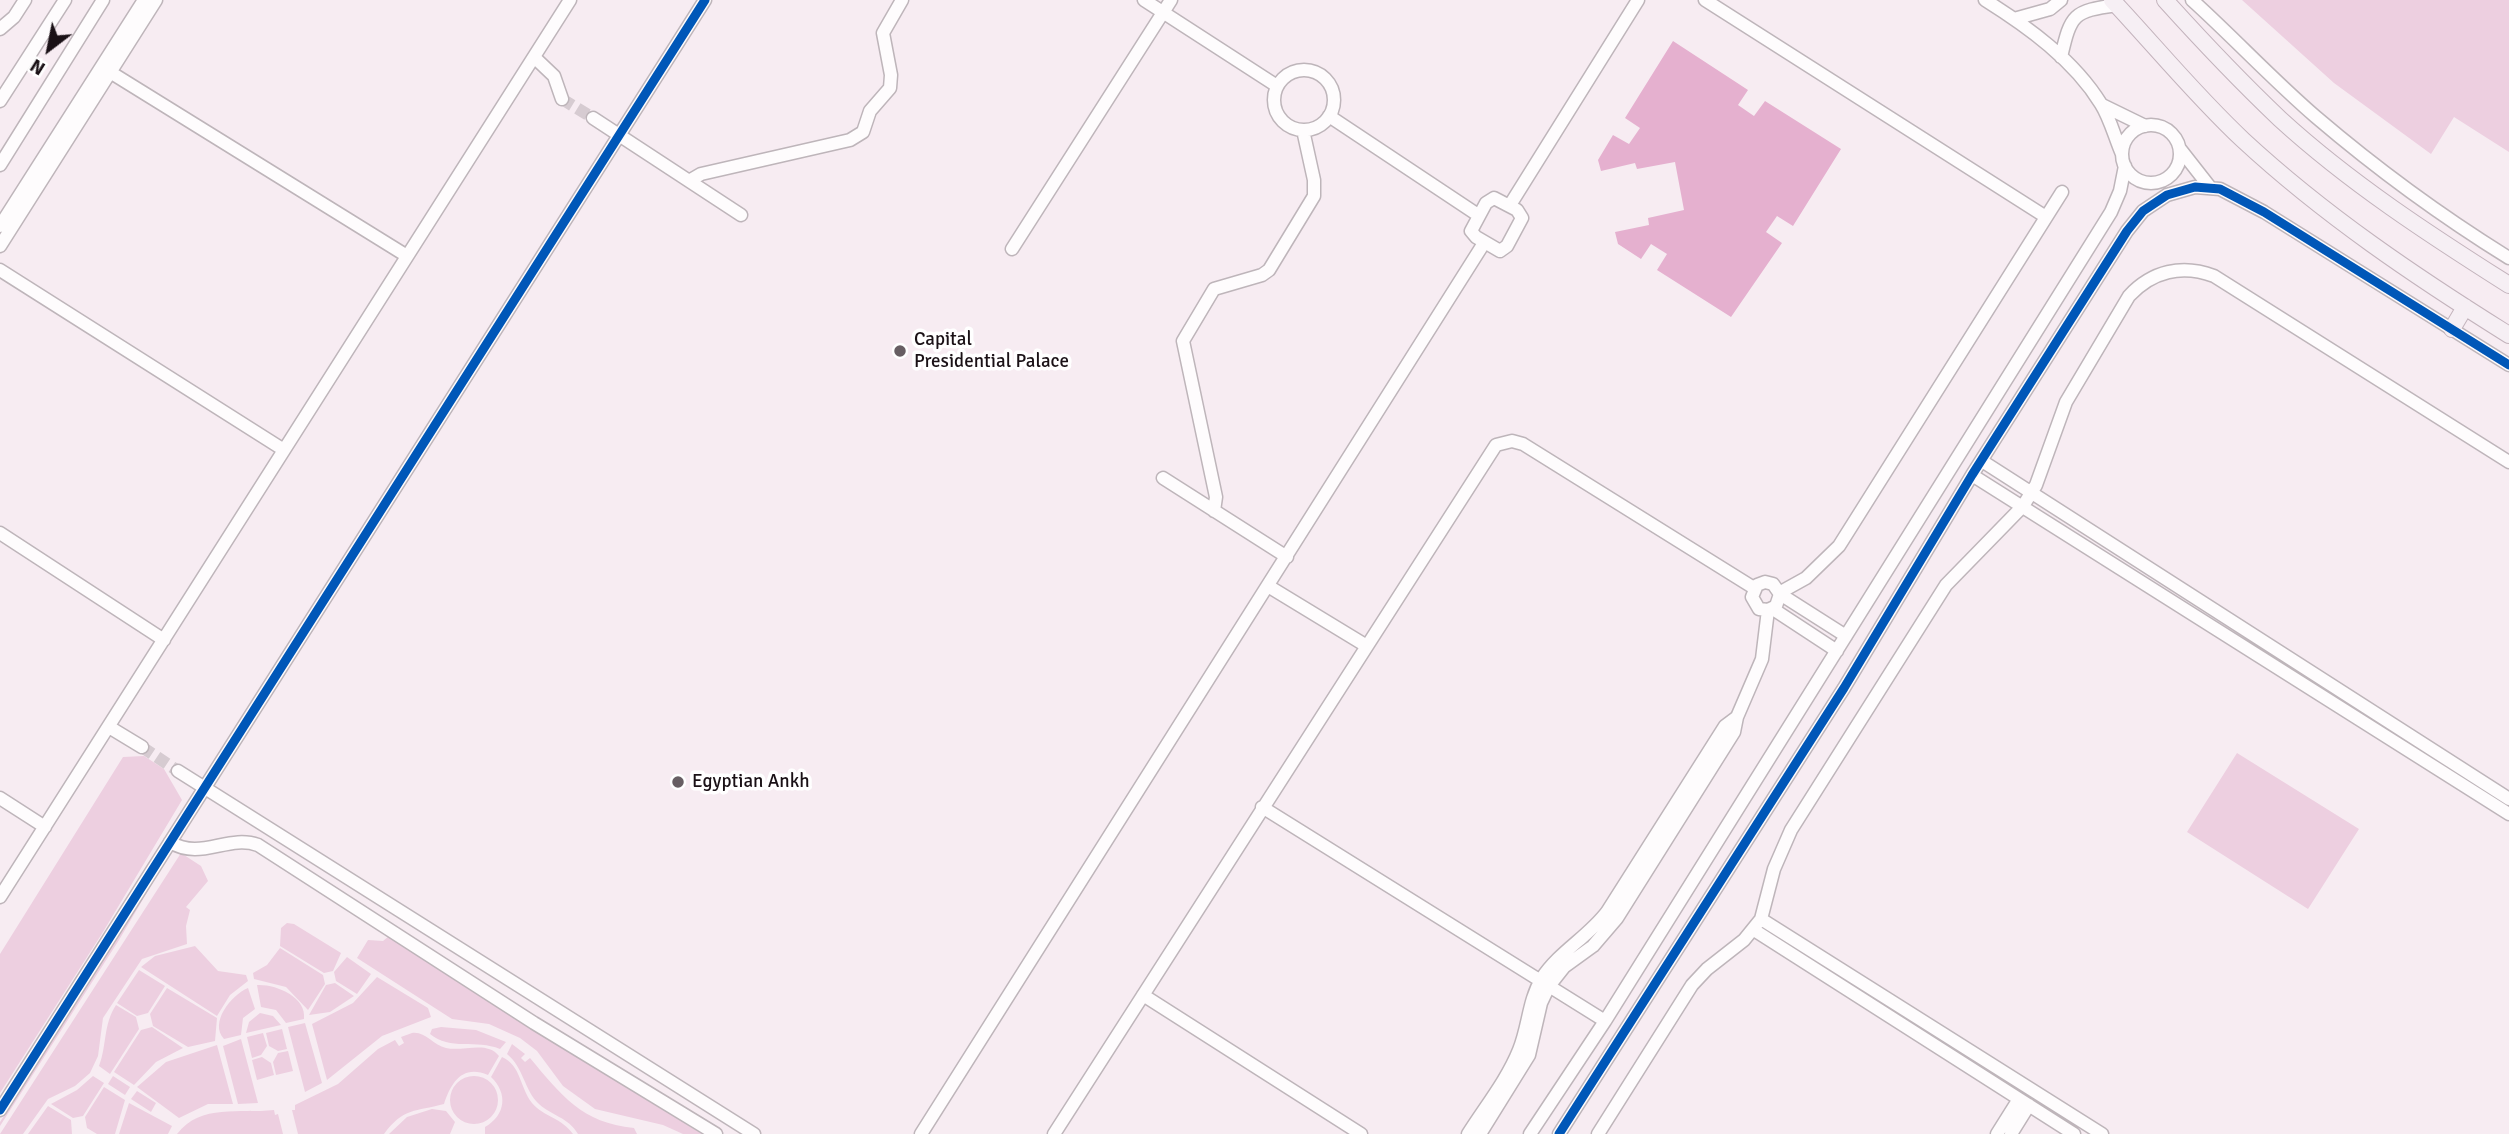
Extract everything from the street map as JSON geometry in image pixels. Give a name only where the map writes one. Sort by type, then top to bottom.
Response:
[{"type":"main road","points":[[2165,0],[2247,87],[2313,147],[2413,223],[2509,285]]},
{"type":"main road","points":[[2115,3],[2197,94],[2267,161],[2344,224],[2509,335]]},
{"type":"main road","points":[[2452,329],[2465,307]]},
{"type":"street","points":[[0,29],[14,18],[25,0]]},
{"type":"street","points":[[0,101],[65,0]]},
{"type":"street","points":[[0,164],[103,0]]},
{"type":"street","points":[[0,246],[12,217],[144,0]]},
{"type":"street","points":[[0,226],[12,217],[156,0]]},
{"type":"street","points":[[0,897],[570,0]]},
{"type":"street","points":[[0,1110],[705,0]]},
{"type":"street","points":[[689,181],[701,174],[850,140],[860,135],[870,111],[890,88],[891,75],[883,33],[902,0]]},
{"type":"street","points":[[1144,0],[1277,86]]},
{"type":"street","points":[[1012,249],[1171,0]]},
{"type":"street","points":[[1510,205],[1638,0]]},
{"type":"street","points":[[1705,0],[2046,217]]},
{"type":"street","points":[[1986,0],[2061,57],[2102,106],[2123,160],[2138,180],[2151,184],[2161,182],[2177,168],[2180,149]]},
{"type":"street","points":[[2014,19],[2050,9],[2061,0]]},
{"type":"street","points":[[2192,0],[2291,94],[2356,150],[2422,202],[2509,258]]},
{"type":"street","points":[[2061,57],[2069,23],[2076,15],[2085,9],[2115,3]]},
{"type":"street","points":[[534,57],[554,76],[562,99]]},
{"type":"street","points":[[1297,71],[1319,75],[1332,91],[1333,104],[1329,116],[1315,127],[1303,130],[1286,124],[1278,115],[1274,103],[1277,86],[1286,76],[1297,71]]},
{"type":"street","points":[[110,72],[407,256]]},
{"type":"street","points":[[2102,106],[2145,126],[2158,126],[2170,132],[2209,186],[2250,204],[2509,365]]},
{"type":"street","points":[[1329,116],[1478,215]]},
{"type":"street","points":[[593,118],[741,215]]},
{"type":"street","points":[[1530,1134],[1605,1021],[2111,212],[2120,191],[2129,136],[2145,126]]},
{"type":"street","points":[[1214,511],[1216,497],[1183,341],[1214,289],[1269,270],[1310,205],[1315,186],[1303,130]]},
{"type":"street","points":[[2161,182],[2167,195]]},
{"type":"street","points":[[1559,1134],[1844,688],[1972,475],[2127,231],[2143,211],[2167,195],[2209,186]]},
{"type":"street","points":[[1480,1134],[1529,1055],[1545,983],[1554,963],[1587,936],[1602,918],[1724,726],[1737,717],[1762,659],[1771,610],[1780,594],[1806,578],[1839,546],[2062,192]]},
{"type":"street","points":[[1497,198],[1510,205],[1520,212],[1522,221],[1507,246],[1497,250],[1484,243],[1471,230],[1478,215],[1491,199],[1497,198]]},
{"type":"street","points":[[921,1134],[1484,243]]},
{"type":"street","points":[[0,270],[284,450]]},
{"type":"street","points":[[1598,1134],[1692,985],[1707,968],[1757,925],[1784,842],[1939,596],[1962,566],[2023,506],[2031,493],[2066,402],[2129,296],[2150,279],[2176,270],[2196,270],[2214,276],[2509,462]]},
{"type":"street","points":[[1054,1134],[1489,452],[1506,441],[1523,444],[1754,588]]},
{"type":"street","points":[[1982,461],[2509,799]]},
{"type":"street","points":[[1972,475],[2509,814]]},
{"type":"street","points":[[1163,478],[1287,557]]},
{"type":"street","points":[[0,533],[164,640]]},
{"type":"street","points":[[1754,588],[1769,583],[1780,594],[1846,636]]},
{"type":"street","points":[[1268,586],[1366,645]]},
{"type":"street","points":[[1754,588],[1752,597],[1755,606],[1771,610],[1837,651]]},
{"type":"street","points":[[109,727],[142,747]]},
{"type":"street","points":[[178,771],[754,1134]]},
{"type":"street","points":[[0,798],[45,827]]},
{"type":"street","points":[[1262,807],[1605,1021]]},
{"type":"street","points":[[1723,833],[1743,845]]},
{"type":"street","points":[[170,842],[195,850],[237,842],[258,845],[524,1016],[716,1134]]},
{"type":"street","points":[[1757,925],[2074,1134]]},
{"type":"street","points":[[1757,925],[2102,1134]]},
{"type":"street","points":[[1640,964],[1659,976]]},
{"type":"street","points":[[1468,1134],[1515,1059],[1532,999],[1545,983]]},
{"type":"street","points":[[1143,995],[1361,1134]]},
{"type":"street","points":[[1997,1134],[2024,1102]]},
{"type":"street","points":[[2011,1134],[2024,1102]]},
{"type":"shaded area","points":[[2242,0],[2509,0],[2509,152],[2454,117],[2431,154],[2334,83]]},
{"type":"shaded area","points":[[1673,41],[1748,90],[1738,105],[1754,116],[1765,101],[1841,149],[1793,226],[1777,216],[1766,232],[1782,243],[1731,317],[1657,270],[1667,254],[1651,244],[1641,259],[1618,244],[1615,232],[1649,225],[1648,218],[1684,210],[1675,162],[1637,169],[1635,163],[1601,171],[1598,160],[1613,135],[1629,144],[1640,128],[1625,118]]},
{"type":"shaded area","points":[[2237,753],[2359,829],[2308,909],[2187,832]]},
{"type":"shaded area","points":[[144,756],[164,769],[182,800],[103,932],[0,1093],[0,954],[123,757]]},
{"type":"shaded area","points":[[181,853],[201,866],[208,881],[186,907],[190,910],[186,926],[187,944],[142,959],[103,1018],[98,1056],[90,1073],[75,1086],[48,1099],[23,1134],[0,1134]]},
{"type":"shaded area","points":[[169,855],[119,940],[0,1126],[0,1122]]},
{"type":"shaded area","points":[[287,923],[294,924],[341,953],[333,971],[324,973],[280,946],[281,928]]},
{"type":"shaded area","points":[[389,936],[702,1134],[683,1134],[663,1125],[595,1109],[563,1086],[537,1051],[520,1038],[489,1024],[452,1019],[357,958],[368,940],[383,941]]},
{"type":"shaded area","points":[[195,946],[218,971],[246,975],[248,981],[230,995],[217,1016],[141,967],[155,956]]},
{"type":"shaded area","points":[[280,948],[323,975],[325,984],[308,1010],[286,987],[254,979],[253,973],[267,965]]},
{"type":"shaded area","points":[[347,957],[371,974],[357,994],[336,981],[334,972]]},
{"type":"shaded area","points":[[139,970],[165,986],[148,1013],[137,1016],[117,1003]]},
{"type":"shaded area","points":[[377,977],[428,1008],[431,1017],[382,1036],[327,1080],[312,1024],[353,1003]]},
{"type":"shaded area","points":[[335,983],[354,996],[330,1012],[309,1015],[326,985]]},
{"type":"shaded area","points":[[257,985],[289,993],[301,1004],[304,1019],[286,1023],[276,1010],[261,1007]]},
{"type":"shaded area","points":[[167,988],[217,1018],[215,1041],[188,1047],[153,1026],[150,1014]]},
{"type":"shaded area","points":[[248,988],[255,1009],[243,1018],[241,1035],[224,1039],[219,1025],[224,1010],[235,997]]},
{"type":"shaded area","points":[[116,1005],[136,1017],[139,1029],[110,1074],[99,1066],[109,1020]]},
{"type":"shaded area","points":[[260,1013],[273,1016],[281,1025],[246,1033],[249,1022]]},
{"type":"shaded area","points":[[305,1023],[322,1083],[305,1092],[288,1027]]},
{"type":"shaded area","points":[[152,1027],[183,1048],[156,1062],[134,1085],[114,1072],[141,1030]]},
{"type":"shaded area","points":[[441,1027],[476,1030],[506,1042],[500,1049],[446,1042],[430,1034],[432,1029]]},
{"type":"shaded area","points":[[282,1029],[287,1049],[278,1051],[269,1046],[266,1033]]},
{"type":"shaded area","points":[[263,1033],[267,1046],[261,1055],[252,1058],[247,1037]]},
{"type":"shaded area","points":[[412,1033],[421,1034],[446,1048],[481,1047],[494,1051],[499,1056],[488,1075],[479,1072],[464,1074],[450,1089],[444,1104],[404,1115],[384,1134],[298,1134],[292,1110],[295,1110],[295,1105],[338,1084],[378,1049],[395,1040],[399,1046],[404,1043],[401,1037]]},
{"type":"shaded area","points":[[241,1039],[258,1103],[238,1104],[223,1046]]},
{"type":"shaded area","points":[[512,1044],[525,1054],[521,1058],[525,1062],[530,1058],[574,1105],[600,1120],[634,1128],[637,1134],[578,1134],[570,1124],[544,1108],[534,1098],[517,1066],[507,1054]]},
{"type":"shaded area","points":[[217,1045],[233,1104],[208,1104],[179,1118],[137,1087],[166,1062]]},
{"type":"shaded area","points":[[288,1051],[293,1071],[276,1075],[273,1062],[278,1053]]},
{"type":"shaded area","points":[[262,1057],[271,1063],[274,1075],[257,1080],[252,1060]]},
{"type":"shaded area","points":[[502,1057],[517,1071],[532,1103],[564,1124],[573,1134],[485,1134],[485,1127],[501,1110],[500,1090],[491,1077]]},
{"type":"shaded area","points":[[93,1076],[104,1083],[83,1116],[73,1118],[51,1104],[77,1090]]},
{"type":"shaded area","points":[[113,1076],[130,1087],[125,1095],[108,1084]]},
{"type":"shaded area","points":[[474,1076],[491,1083],[498,1100],[491,1117],[474,1124],[457,1117],[450,1100],[457,1083]]},
{"type":"shaded area","points":[[104,1087],[125,1100],[115,1134],[97,1134],[87,1128],[85,1117]]},
{"type":"shaded area","points":[[137,1091],[156,1103],[151,1112],[131,1099]]},
{"type":"shaded area","points":[[129,1103],[172,1126],[168,1134],[119,1134]]},
{"type":"shaded area","points":[[48,1106],[71,1120],[72,1134],[28,1134]]},
{"type":"shaded area","points":[[432,1109],[446,1111],[455,1122],[450,1134],[389,1134],[407,1117]]},
{"type":"shaded area","points":[[274,1110],[275,1115],[278,1114],[283,1134],[177,1134],[187,1124],[209,1114]]},
{"type":"tunnel","points":[[562,99],[593,118]]},
{"type":"tunnel","points":[[142,747],[178,771]]},
{"type":"cycle path","points":[[0,1110],[705,0]]},
{"type":"cycle path","points":[[1559,1134],[1844,688],[1972,475],[2127,231],[2143,211],[2167,195],[2195,187],[2220,189],[2264,212],[2509,365]]},
{"type":"place","name":"Capital Presidential Palace","points":[[900,351]]},
{"type":"place","name":"Egyptian Ankh","points":[[678,782]]}]
